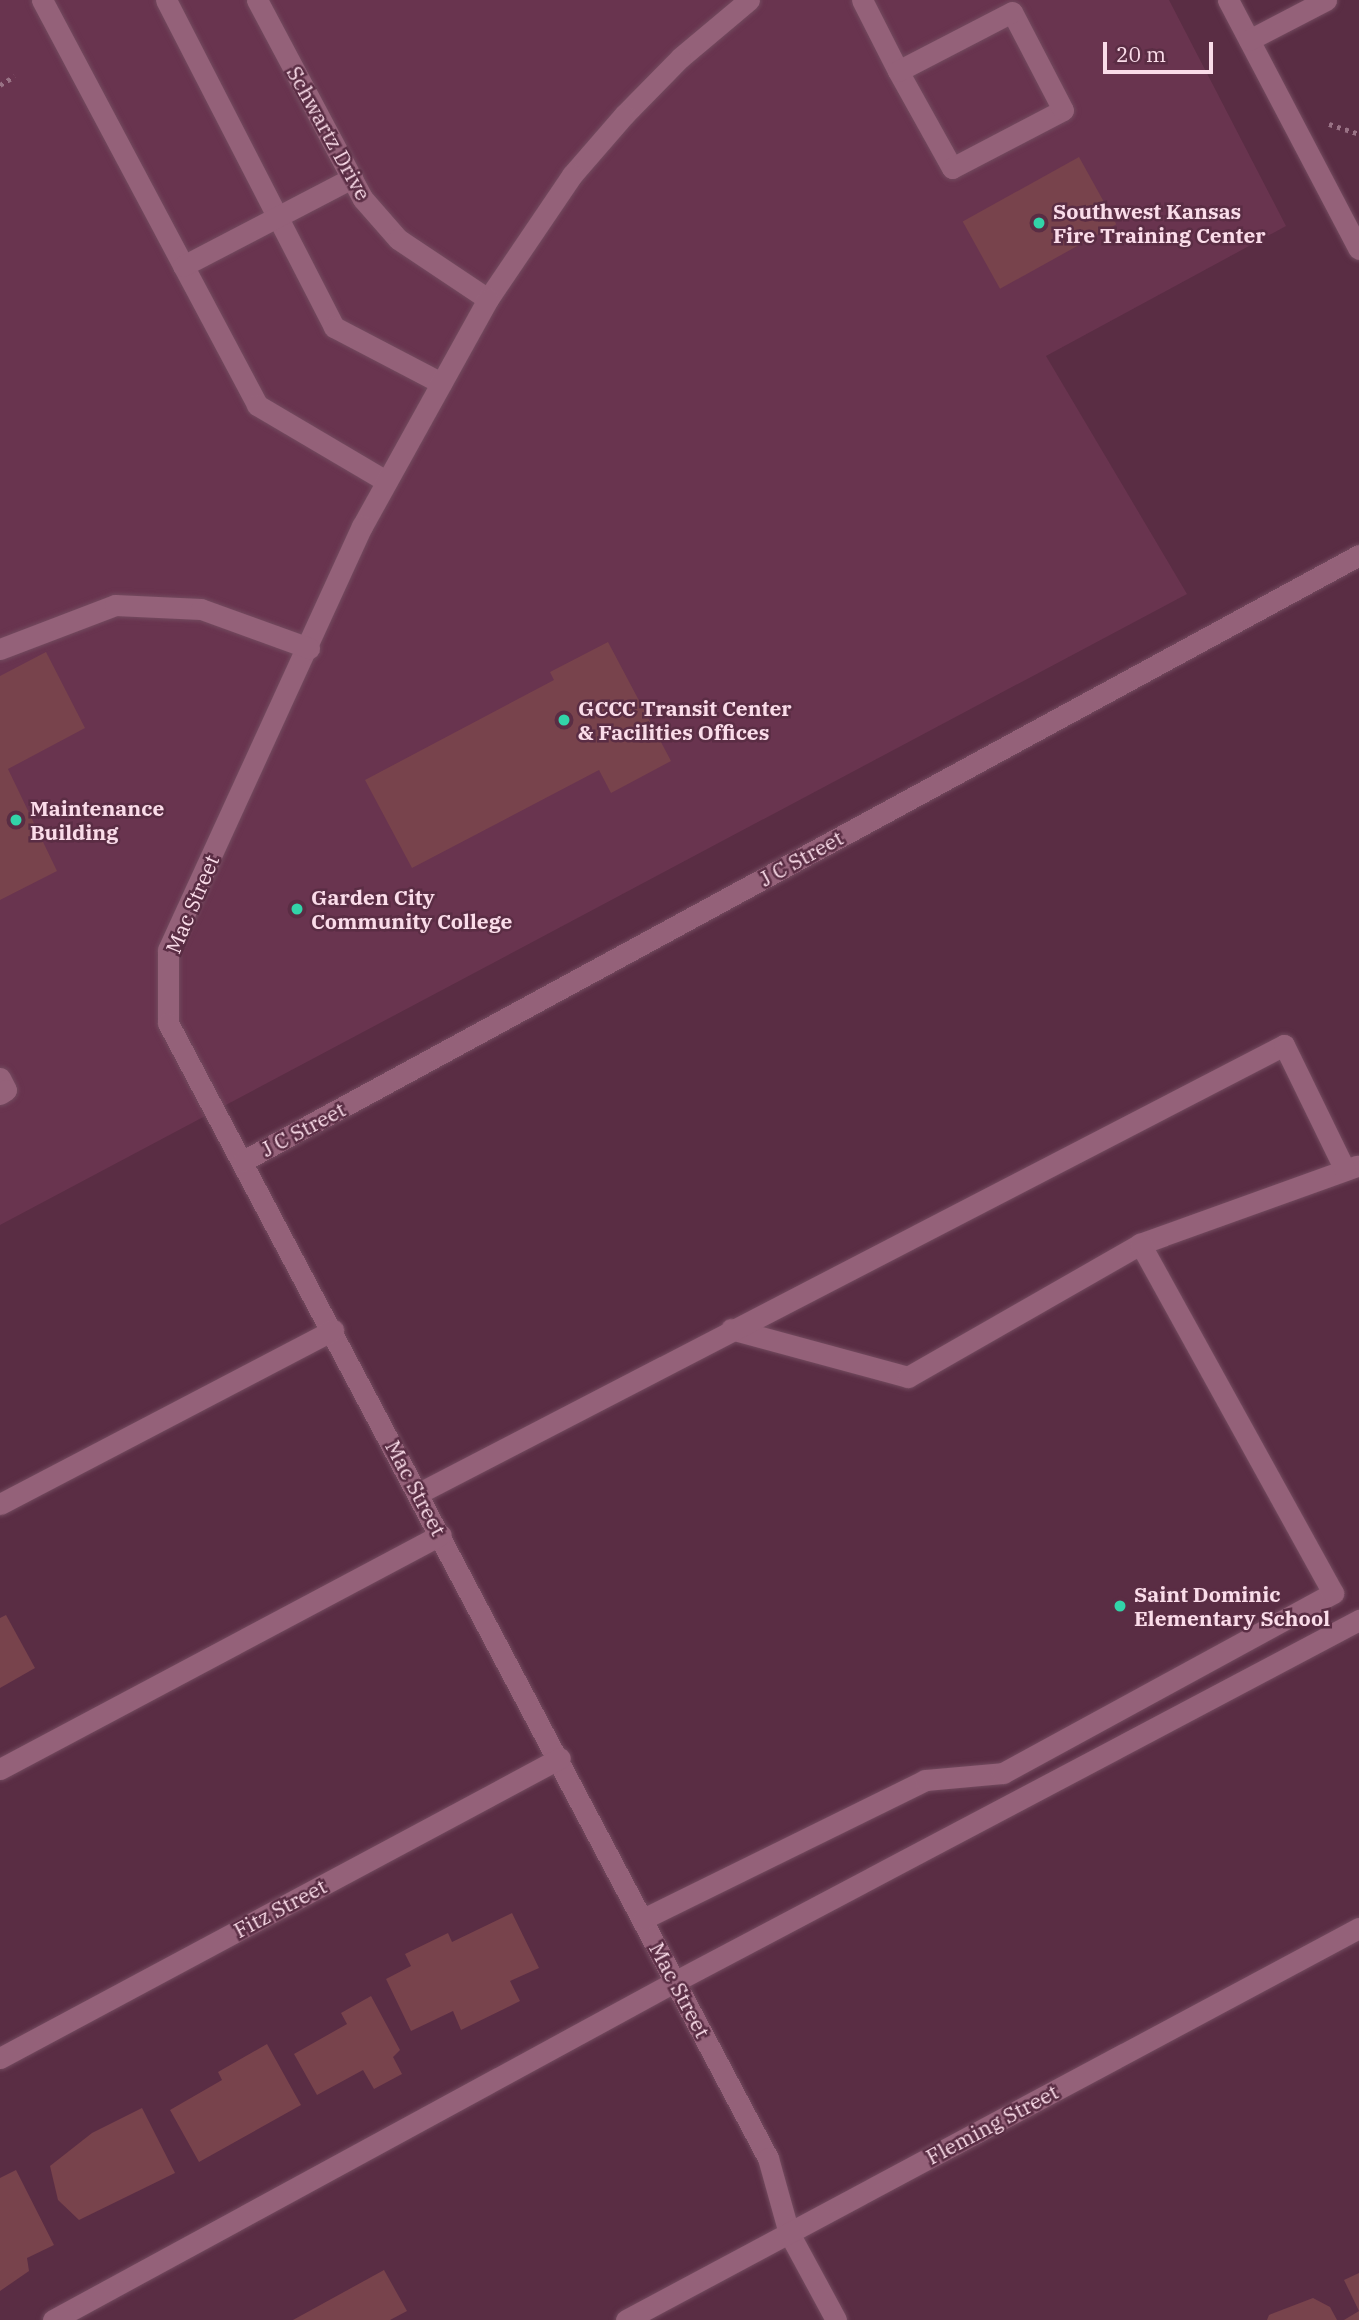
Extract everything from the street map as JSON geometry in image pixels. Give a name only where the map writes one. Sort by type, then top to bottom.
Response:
[{"type":"street","points":[[42,0],[257,405],[386,481]]},
{"type":"street","points":[[166,0],[334,327],[441,383]]},
{"type":"street","name":"Schwartz Drive","points":[[257,0],[363,199],[398,239],[488,299]]},
{"type":"street","name":"Mac Street","points":[[749,0],[680,58],[624,115],[572,175],[488,299],[386,481],[167,950],[167,1023],[560,1758],[768,2158],[789,2232],[836,2320]]},
{"type":"street","points":[[862,0],[898,71],[952,168],[1063,110],[1012,12],[898,71]]},
{"type":"street","points":[[1228,0],[1359,249]]},
{"type":"street","points":[[1249,40],[1326,0]]},
{"type":"street","points":[[183,266],[352,178]]},
{"type":"street","name":"J C Street","points":[[243,1161],[1359,555]]},
{"type":"street","points":[[0,649],[115,606],[201,609],[309,648]]},
{"type":"street","points":[[419,1493],[731,1329],[1284,1045],[1352,1168],[1140,1244],[908,1377],[731,1329]]},
{"type":"street","points":[[0,1078],[6,1090],[0,1094]]},
{"type":"street","points":[[643,1919],[925,1780],[1003,1773],[1333,1592],[1140,1244]]},
{"type":"street","points":[[0,1504],[333,1330]]},
{"type":"street","points":[[0,1769],[441,1535]]},
{"type":"street","points":[[53,2320],[676,1981],[1359,1620]]},
{"type":"street","name":"Fitz Street","points":[[0,2058],[560,1758]]},
{"type":"street","name":"Fleming Street","points":[[626,2320],[1359,1928]]},
{"type":"path","points":[[0,85],[15,76]]},
{"type":"path","points":[[1329,124],[1359,134]]},
{"type":"shaded area","name":"Garden City Community College","points":[[0,0],[1169,0],[1286,226],[1046,356],[1187,594],[0,1225]]},
{"type":"building","name":"Southwest Kansas Fire Training Center","points":[[1079,157],[1116,224],[1000,289],[963,221]]},
{"type":"building","name":"GCCC Transit Center & Facilities Offices","points":[[608,642],[671,761],[611,793],[599,770],[412,868],[365,780],[554,680],[550,672]]},
{"type":"building","name":"Maintenance Building","points":[[46,652],[85,728],[8,769],[57,871],[0,900],[0,676]]},
{"type":"building","points":[[6,1615],[35,1668],[0,1688],[0,1618]]},
{"type":"building","points":[[512,1913],[539,1968],[510,1981],[520,2001],[461,2030],[453,2011],[411,2031],[386,1979],[411,1966],[405,1954],[448,1933],[452,1942]]},
{"type":"building","points":[[371,1996],[400,2050],[393,2057],[402,2074],[374,2089],[363,2070],[317,2095],[294,2054],[347,2024],[341,2013]]},
{"type":"building","points":[[267,2044],[301,2105],[199,2162],[170,2110],[222,2080],[218,2072]]},
{"type":"building","points":[[142,2108],[175,2173],[79,2220],[58,2200],[50,2166],[92,2133]]},
{"type":"building","points":[[16,2170],[54,2245],[27,2258],[29,2271],[0,2291],[0,2178]]},
{"type":"building","points":[[384,2270],[407,2311],[390,2320],[293,2320]]},
{"type":"building","points":[[1359,2273],[1359,2311],[1344,2280]]},
{"type":"building","points":[[1313,2298],[1330,2307],[1337,2320],[1267,2320],[1269,2315]]},
{"type":"building","points":[[1359,2311],[1359,2320],[1344,2320]]},
{"type":"place","name":"Southwest Kansas Fire Training Center","points":[[1039,223]]},
{"type":"place","name":"GCCC Transit Center & Facilities Offices","points":[[564,720]]},
{"type":"place","name":"Maintenance Building","points":[[16,820]]},
{"type":"place","name":"Garden City Community College","points":[[297,909]]},
{"type":"place","name":"Saint Dominic Elementary School","points":[[1120,1606]]}]
